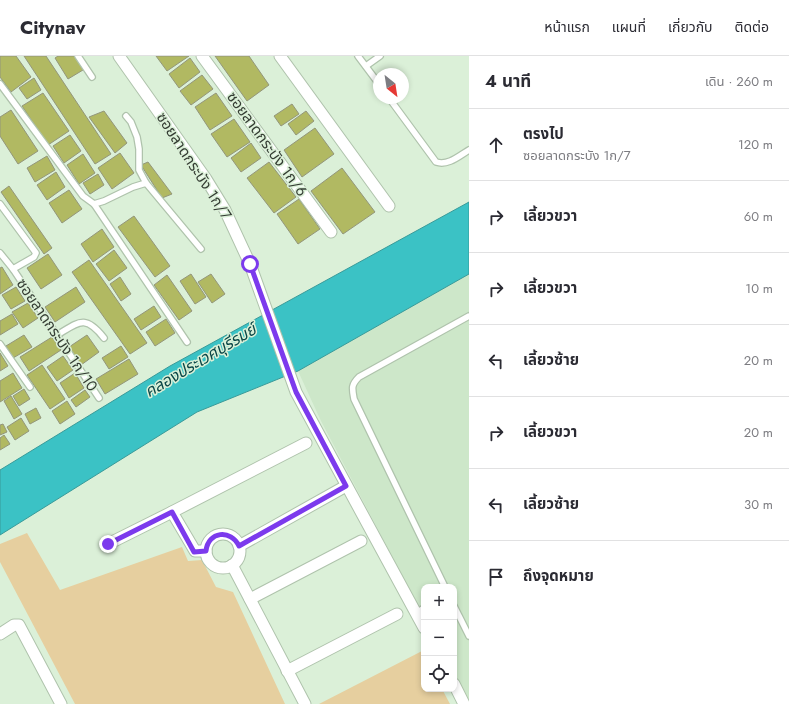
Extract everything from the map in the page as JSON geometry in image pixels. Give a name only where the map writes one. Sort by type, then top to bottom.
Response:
[{"type":"street","name":"ซอยลาดกระบัง 1ก/7","points":[[119,56],[206,179],[225,210],[250,264],[296,392],[346,486],[420,611]]},
{"type":"street","name":"ซอยลาดกระบัง 1ก/6","points":[[202,56],[331,232]]},
{"type":"street","points":[[280,56],[389,206]]},
{"type":"street","points":[[108,544],[306,443]]},
{"type":"street","points":[[239,546],[346,486]]},
{"type":"street","points":[[172,512],[194,552],[206,551]]},
{"type":"street","points":[[222,534],[233,537],[239,546],[239,557],[232,566],[221,568],[211,563],[208,559],[206,551],[212,538],[222,534]]},
{"type":"street","points":[[250,599],[361,540]]},
{"type":"street","points":[[232,566],[305,704]]},
{"type":"street","points":[[287,671],[397,614]]},
{"type":"street","points":[[0,634],[14,625],[19,625],[61,704]]},
{"type":"street","points":[[457,690],[464,704]]},
{"type":"lane","points":[[78,56],[92,77]]},
{"type":"lane","points":[[358,56],[373,76]]},
{"type":"lane","points":[[366,66],[380,56]]},
{"type":"lane","points":[[0,84],[83,196],[94,204],[187,342]]},
{"type":"lane","points":[[393,104],[436,162],[442,164],[447,163],[469,150]]},
{"type":"lane","points":[[126,116],[131,122],[137,137],[139,149],[139,170],[146,183],[201,249]]},
{"type":"lane","points":[[94,204],[146,183]]},
{"type":"lane","points":[[0,204],[36,253],[34,257],[13,269]]},
{"type":"lane","name":"ซอยลาดกระบัง 1ก/10","points":[[0,253],[13,269],[99,398]]},
{"type":"lane","points":[[444,584],[354,399],[352,388],[354,382],[359,377],[469,316]]},
{"type":"lane","points":[[57,335],[79,322],[85,322],[98,331],[104,338]]},
{"type":"lane","points":[[0,344],[30,387]]},
{"type":"lane","points":[[457,612],[469,636]]},
{"type":"shaded area","points":[[469,274],[469,702],[457,680],[457,584],[421,584],[421,611],[321,421],[298,371]]},
{"type":"shaded area","points":[[27,533],[60,590],[182,547],[188,561],[202,560],[216,587],[233,592],[285,704],[75,704],[0,562],[0,544]]},
{"type":"shaded area","points":[[421,652],[421,692],[444,692],[450,704],[319,704]]},
{"type":"water","name":"คลองประเวศบุรีรมย์","points":[[469,202],[469,274],[298,371],[197,412],[0,535],[0,470],[170,366]]},
{"type":"building","points":[[0,56],[16,56],[31,77],[11,92],[0,77]]},
{"type":"building","points":[[24,56],[46,56],[111,154],[95,164]]},
{"type":"building","points":[[58,56],[75,56],[83,70],[68,79],[55,58]]},
{"type":"building","points":[[156,56],[189,56],[167,71]]},
{"type":"building","points":[[215,56],[249,56],[269,85],[247,101]]},
{"type":"building","points":[[190,58],[200,72],[179,88],[169,74]]},
{"type":"building","points":[[202,75],[213,89],[191,105],[180,91]]},
{"type":"building","points":[[34,78],[41,90],[27,99],[19,88]]},
{"type":"building","points":[[43,93],[69,131],[48,145],[22,106]]},
{"type":"building","points":[[216,93],[232,116],[210,130],[195,107]]},
{"type":"building","points":[[292,104],[299,114],[281,126],[274,116]]},
{"type":"building","points":[[11,110],[38,151],[18,164],[0,136],[0,117]]},
{"type":"building","points":[[104,111],[127,143],[115,153],[89,117]]},
{"type":"building","points":[[306,111],[314,121],[296,135],[288,124]]},
{"type":"building","points":[[234,119],[250,142],[227,157],[211,134]]},
{"type":"building","points":[[315,128],[334,154],[302,177],[284,150]]},
{"type":"building","points":[[70,135],[81,151],[64,163],[53,146]]},
{"type":"building","points":[[251,143],[261,158],[241,172],[231,158]]},
{"type":"building","points":[[120,153],[134,173],[112,189],[98,168]]},
{"type":"building","points":[[83,154],[95,173],[79,184],[67,165]]},
{"type":"building","points":[[47,156],[55,170],[35,182],[27,168]]},
{"type":"building","points":[[148,162],[172,194],[162,198],[141,165]]},
{"type":"building","points":[[269,162],[296,197],[274,213],[247,178]]},
{"type":"building","points":[[342,168],[375,212],[343,234],[311,191]]},
{"type":"building","points":[[56,172],[65,187],[47,200],[37,185]]},
{"type":"building","points":[[98,174],[104,185],[90,194],[83,183]]},
{"type":"building","points":[[9,186],[52,248],[44,254],[1,192]]},
{"type":"building","points":[[69,190],[82,209],[62,223],[49,203]]},
{"type":"building","points":[[299,199],[320,229],[298,244],[277,214]]},
{"type":"building","points":[[134,216],[170,266],[155,277],[118,227]]},
{"type":"building","points":[[102,229],[114,247],[93,262],[81,244]]},
{"type":"building","points":[[114,250],[127,268],[109,281],[96,264]]},
{"type":"building","points":[[48,254],[62,275],[41,289],[27,268]]},
{"type":"building","points":[[89,260],[147,343],[130,354],[72,272]]},
{"type":"building","points":[[2,267],[13,285],[0,294],[0,268]]},
{"type":"building","points":[[191,274],[206,297],[195,304],[180,281]]},
{"type":"building","points":[[211,274],[225,294],[212,303],[198,282]]},
{"type":"building","points":[[167,275],[192,311],[179,320],[154,285]]},
{"type":"building","points":[[120,277],[131,294],[121,301],[110,284]]},
{"type":"building","points":[[16,287],[25,301],[11,309],[2,295]]},
{"type":"building","points":[[76,287],[85,302],[55,322],[45,307]]},
{"type":"building","points":[[28,303],[38,318],[23,328],[12,312]]},
{"type":"building","points":[[154,306],[161,317],[141,330],[134,319]]},
{"type":"building","points":[[12,314],[18,324],[0,335],[0,321]]},
{"type":"building","points":[[166,319],[175,333],[155,346],[146,332]]},
{"type":"building","points":[[24,335],[32,347],[13,358],[6,346]]},
{"type":"building","points":[[87,335],[99,352],[81,365],[69,347]]},
{"type":"building","points":[[52,337],[61,350],[29,371],[20,357]]},
{"type":"building","points":[[121,346],[128,357],[109,369],[102,358]]},
{"type":"building","points":[[0,353],[8,366],[0,371]]},
{"type":"building","points":[[63,356],[73,370],[57,381],[47,367]]},
{"type":"building","points":[[129,359],[138,374],[105,394],[96,379]]},
{"type":"building","points":[[42,365],[65,399],[50,409],[27,375]]},
{"type":"building","points":[[13,373],[22,388],[0,402],[0,381]]},
{"type":"building","points":[[75,373],[84,388],[69,398],[60,383]]},
{"type":"building","points":[[24,389],[30,399],[19,406],[13,396]]},
{"type":"building","points":[[85,390],[90,397],[76,407],[71,400]]},
{"type":"building","points":[[11,396],[22,414],[14,419],[4,401]]},
{"type":"building","points":[[67,401],[75,414],[60,424],[52,411]]},
{"type":"building","points":[[36,408],[41,418],[30,424],[25,414]]},
{"type":"building","points":[[21,418],[29,431],[15,440],[7,427]]},
{"type":"building","points":[[3,424],[7,432],[0,435],[0,425]]},
{"type":"building","points":[[4,435],[10,444],[0,450],[0,438]]},
{"type":"route","points":[[108,544],[172,512],[194,552],[206,551],[206,548],[212,538],[222,534],[233,537],[239,546],[346,486],[296,392],[250,264]]}]
